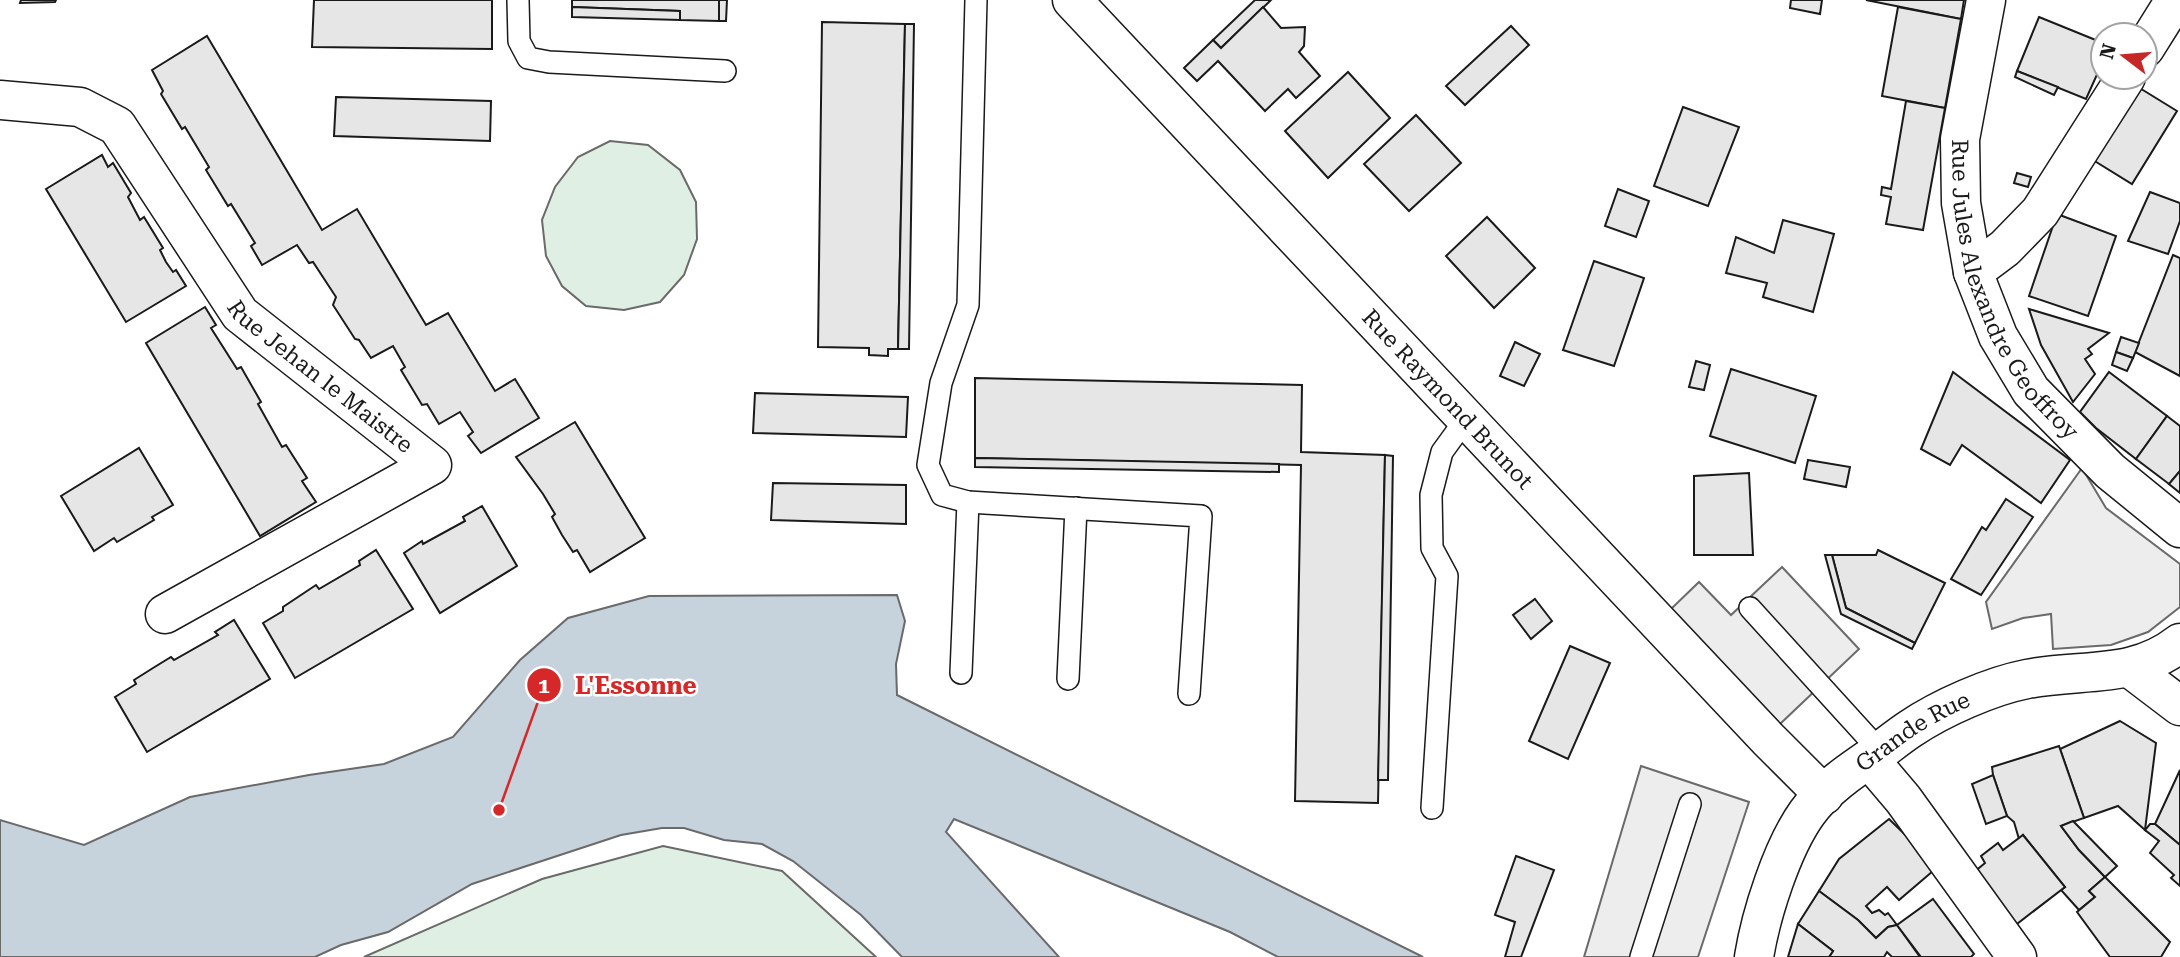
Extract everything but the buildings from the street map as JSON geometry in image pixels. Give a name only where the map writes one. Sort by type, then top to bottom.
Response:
[{"type":"street","name":"Rue Raymond Brunot","points":[[1072,0],[1768,739],[1824,795]]},
{"type":"street","name":"Rue Jules Alexandre Geoffroy","points":[[1986,0],[1961,139],[1961,203],[1973,272],[1998,336],[2031,391],[2110,471],[2180,528]]},
{"type":"street","points":[[2159,26],[2175,0]]},
{"type":"street","points":[[1973,272],[2005,248],[2040,212],[2117,91]]},
{"type":"street","name":"Rue Jehan le Maistre","points":[[0,100],[80,107],[117,125],[240,314],[432,465],[165,614]]},
{"type":"street","name":"Grande Rue","points":[[1754,957],[1763,915],[1789,846],[1807,812],[1824,795],[1912,727],[1989,691],[2026,679],[2130,668],[2165,654],[2180,643]]},
{"type":"street","points":[[2130,668],[2180,706]]},
{"type":"street","points":[[1875,755],[1903,799],[2017,957]]},
{"type":"lane","points":[[518,0],[519,41],[528,58],[549,62],[725,71]]},
{"type":"lane","points":[[976,0],[968,305],[941,383],[928,465],[942,495],[968,502],[1201,516],[1189,694]]},
{"type":"lane","points":[[1432,808],[1447,576],[1433,548],[1431,495],[1442,452],[1466,419]]},
{"type":"lane","points":[[961,673],[968,502]]},
{"type":"lane","points":[[1068,679],[1076,508]]},
{"type":"lane","points":[[1750,608],[1875,755]]},
{"type":"lane","points":[[1642,957],[1690,804]]},
{"type":"green space","points":[[610,141],[648,145],[680,170],[696,202],[697,239],[684,275],[660,302],[624,310],[586,306],[562,286],[546,256],[542,220],[555,187],[578,157]]},
{"type":"green space","points":[[663,846],[782,871],[876,957],[364,957],[542,879]]},
{"type":"shaded area","points":[[2082,468],[2106,508],[2180,564],[2180,607],[2148,632],[2111,645],[2053,649],[2051,614],[2023,618],[1992,629],[1986,602]]},
{"type":"shaded area","points":[[1782,567],[1859,649],[1780,724],[1671,609],[1699,582],[1731,615]]},
{"type":"shaded area","points":[[897,595],[905,621],[896,664],[897,695],[1423,957],[1278,957],[1230,932],[954,819],[946,832],[1059,957],[902,957],[861,915],[793,861],[762,844],[724,840],[684,828],[662,828],[621,835],[472,884],[388,932],[341,945],[315,957],[0,957],[0,820],[84,845],[190,797],[384,764],[453,737],[520,660],[568,618],[649,596]]},
{"type":"shaded area","points":[[1641,766],[1749,802],[1698,957],[1584,957]]},
{"type":"place","name":"L'Essonne","points":[[499,810]]}]
